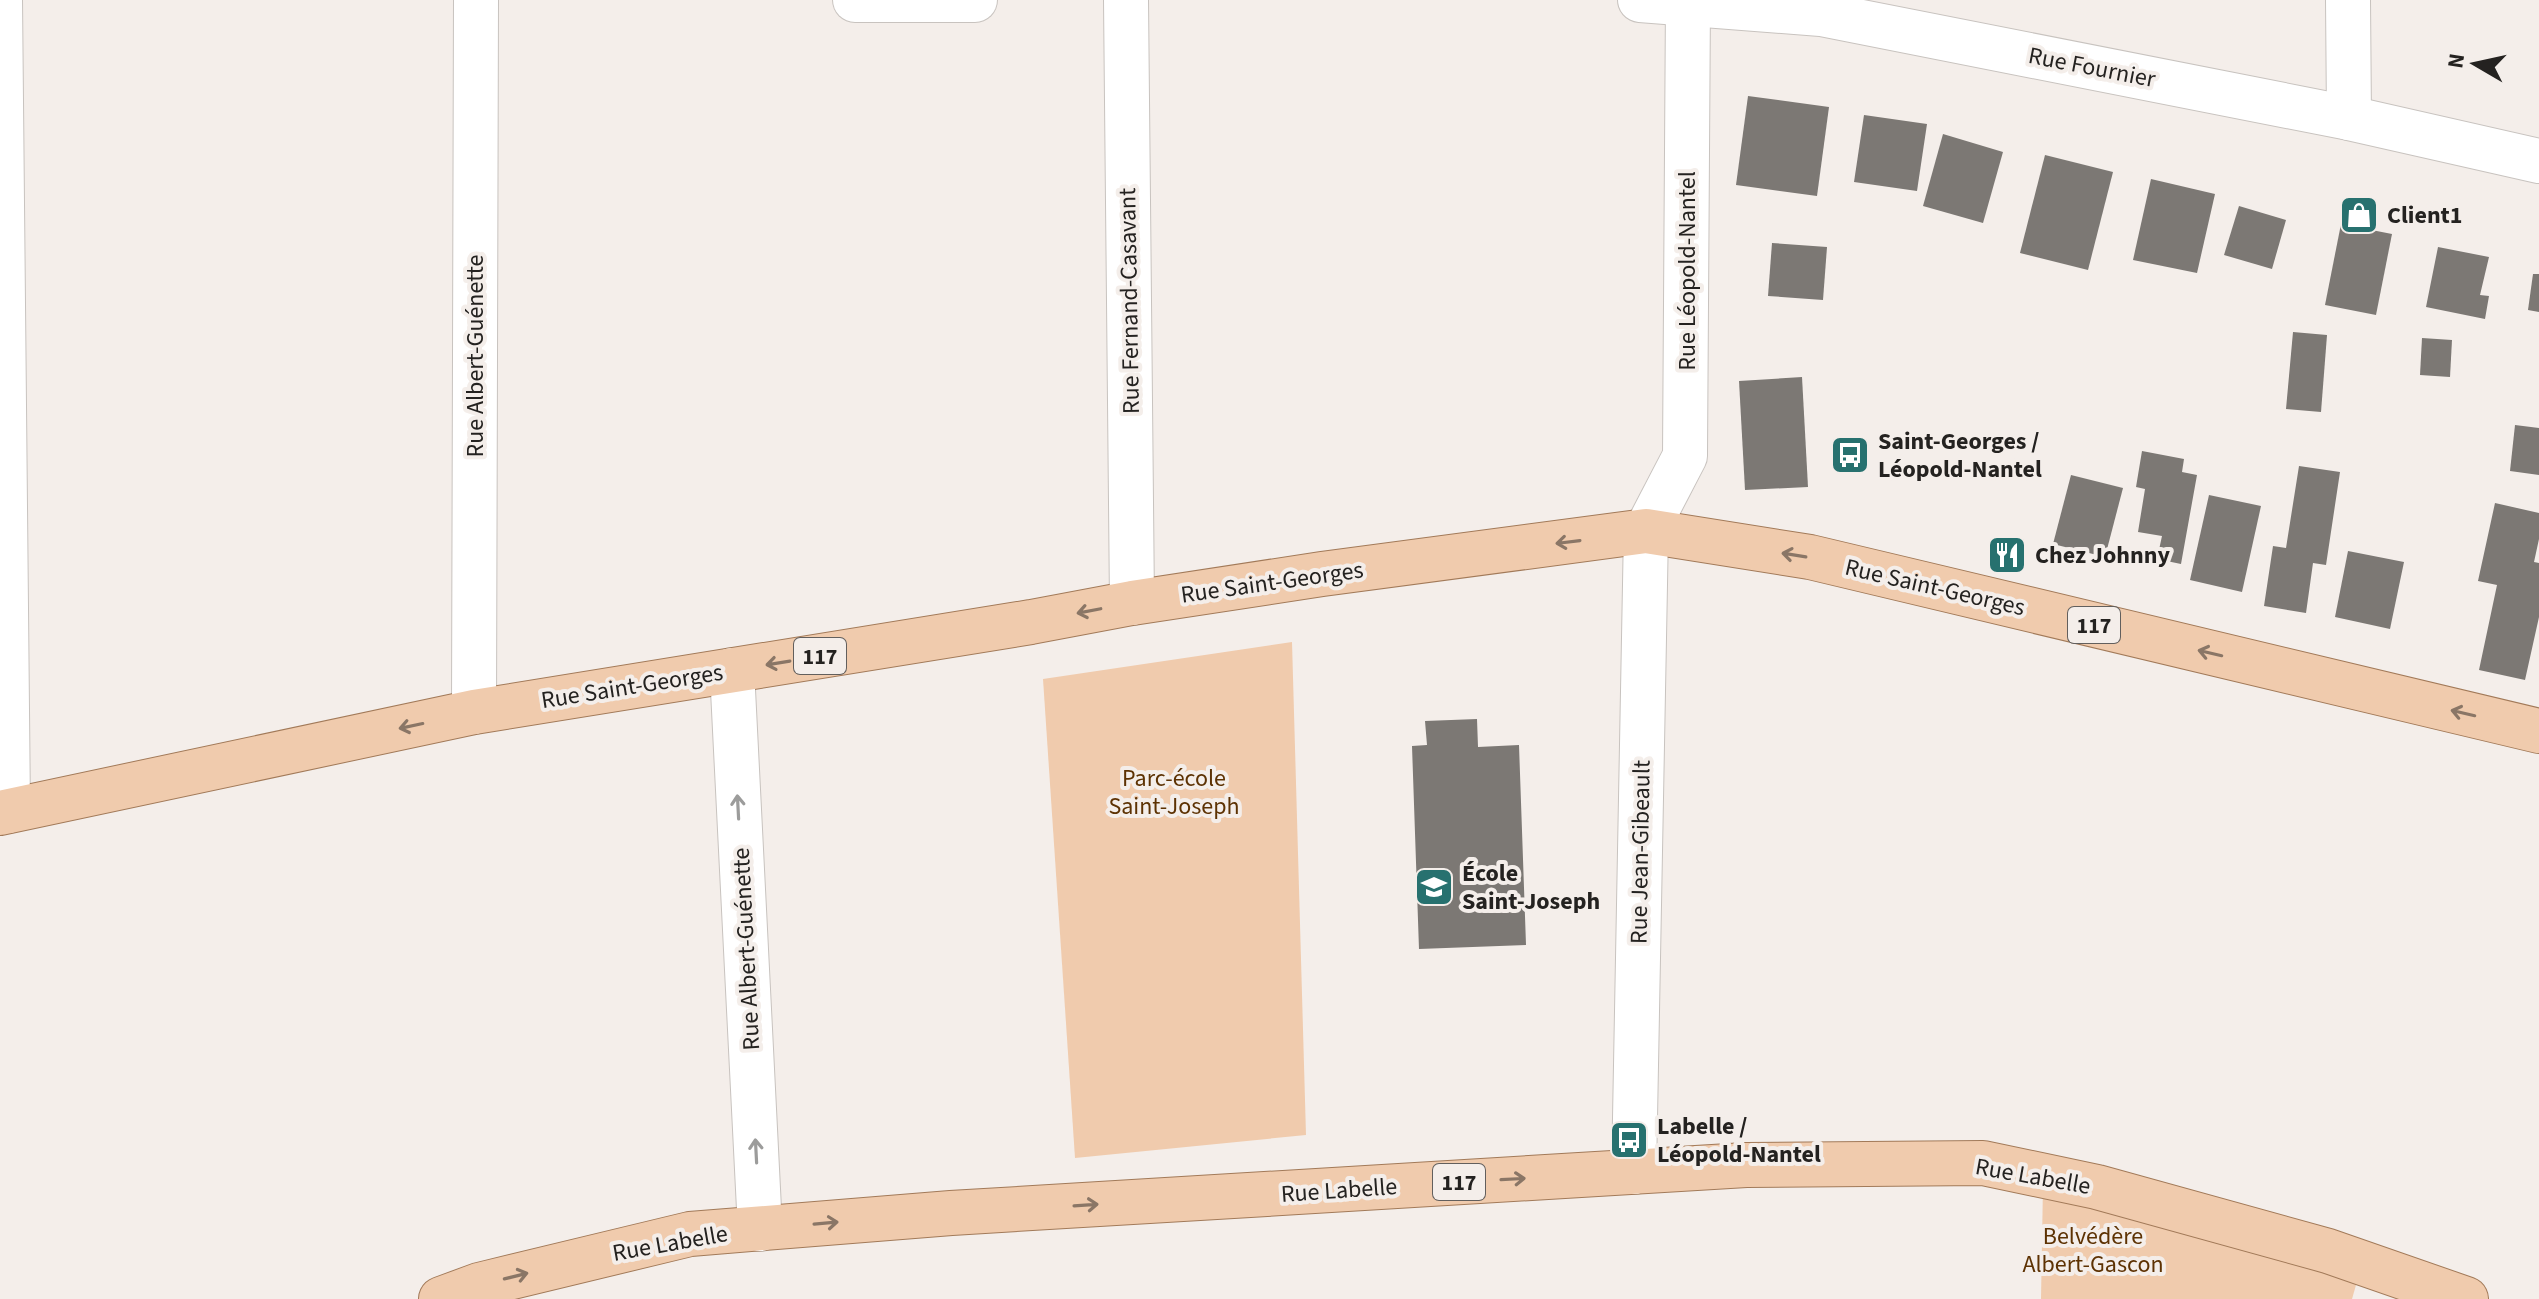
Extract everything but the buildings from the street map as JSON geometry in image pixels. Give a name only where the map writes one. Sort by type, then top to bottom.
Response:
[{"type":"main road","name":"Rue Saint-Georges","points":[[4,812],[474,712],[1132,603],[1646,531],[1810,557],[2539,731]]},
{"type":"main road","name":"Rue Labelle","points":[[441,1299],[479,1285],[690,1234],[967,1212],[1746,1165],[1983,1163],[2097,1187],[2328,1251],[2466,1299]]},
{"type":"street","points":[[0,0],[4,812]]},
{"type":"street","name":"Rue Albert-Guénette","points":[[474,712],[476,0]]},
{"type":"street","points":[[855,0],[975,0]]},
{"type":"street","name":"Rue Fernand-Casavant","points":[[1126,0],[1132,603]]},
{"type":"street","name":"Rue Fournier","points":[[1640,0],[1821,14],[2349,118],[2539,161]]},
{"type":"street","points":[[2348,0],[2349,118]]},
{"type":"street","name":"Rue Léopold-Nantel","points":[[1646,531],[1685,456],[1688,2]]},
{"type":"street","name":"Rue Jean-Gibeault","points":[[1634,1172],[1646,531]]},
{"type":"street","name":"Rue Albert-Guénette","points":[[732,670],[760,1229]]},
{"type":"green space","name":"Parc-école Saint-Joseph","points":[[1292,642],[1306,1135],[1075,1158],[1043,679]]},
{"type":"green space","name":"Belvédère Albert-Gascon","points":[[2043,1185],[2358,1278],[2352,1299],[2041,1299]]},
{"type":"place","name":"Client1","points":[[2359,215]]},
{"type":"place","name":"Saint-Georges / Léopold-Nantel","points":[[1850,455]]},
{"type":"place","name":"Chez Johnny","points":[[2007,555]]},
{"type":"place","name":"École Saint-Joseph","points":[[1434,887]]},
{"type":"place","name":"Labelle / Léopold-Nantel","points":[[1629,1140]]}]
